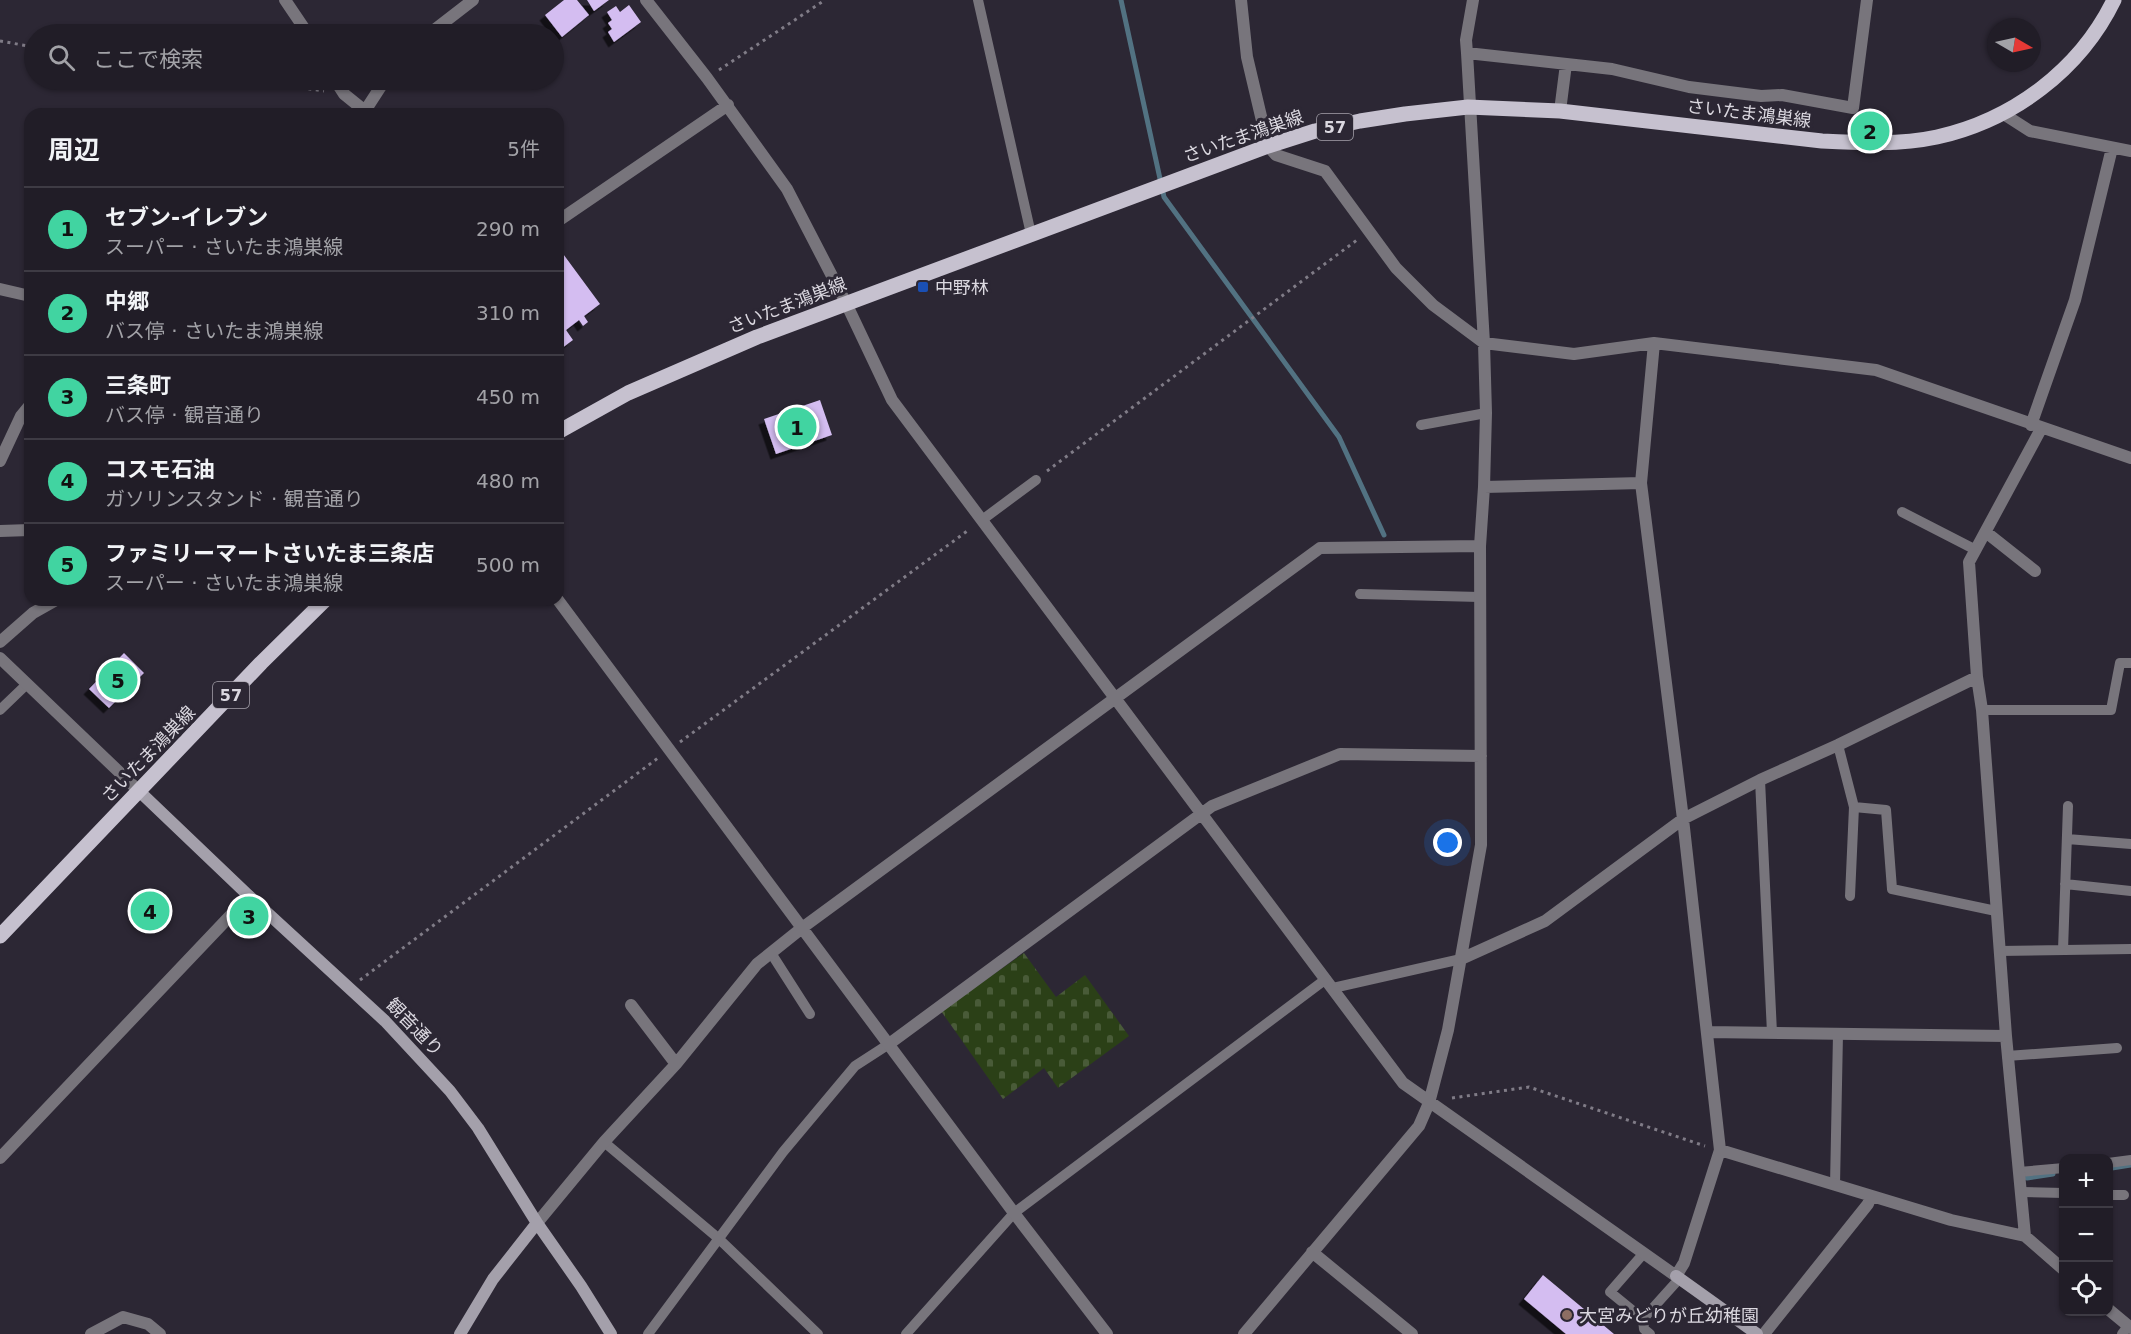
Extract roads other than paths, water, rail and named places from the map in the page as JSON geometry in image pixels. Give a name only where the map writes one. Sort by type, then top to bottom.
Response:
[{"type":"main road","name":"さいたま鴻巣線","points":[[564,429],[628,393],[757,337],[1268,146],[1315,131],[1405,114],[1468,107],[1560,111],[1822,141],[1864,143],[1937,137],[1970,127],[2002,112],[2033,95],[2059,75],[2086,46],[2114,0]]},
{"type":"main road","name":"さいたま鴻巣線","points":[[0,936],[319,606]]},
{"type":"street","points":[[285,0],[301,24]]},
{"type":"street","points":[[442,24],[473,0]]},
{"type":"street","points":[[646,0],[728,105],[787,189],[846,303],[892,400],[1403,1083],[1757,1334]]},
{"type":"street","points":[[1240,0],[1247,57],[1268,146],[1276,155],[1325,171],[1396,268],[1433,305],[1484,343],[1574,354],[1654,343],[1876,370],[2131,458]]},
{"type":"street","points":[[1244,1334],[1419,1126],[1429,1103],[1448,1030],[1481,845],[1480,546],[1486,413],[1484,343],[1468,107],[1466,40],[1473,0]]},
{"type":"street","points":[[1467,53],[1612,69],[1689,87],[1761,96],[1782,95],[1853,108],[1867,0]]},
{"type":"street","points":[[1560,111],[1566,64]]},
{"type":"street","points":[[341,90],[360,108]]},
{"type":"street","points":[[367,108],[378,90]]},
{"type":"street","points":[[564,217],[728,105]]},
{"type":"street","points":[[2002,112],[2030,131],[2131,151]]},
{"type":"street","points":[[2025,1236],[2007,1056],[1969,562],[1986,533],[2036,427],[2078,288],[2112,148]]},
{"type":"street","points":[[0,289],[24,295]]},
{"type":"street","points":[[1654,343],[1641,483],[1683,819],[1720,1150],[1678,1277]]},
{"type":"street","points":[[0,461],[24,412]]},
{"type":"street","points":[[1484,487],[1641,483]]},
{"type":"street","points":[[0,531],[24,530]]},
{"type":"street","points":[[1986,533],[2035,571]]},
{"type":"street","points":[[460,1334],[493,1279],[604,1142],[676,1064],[757,964],[802,928],[1320,548],[1480,546]]},
{"type":"street","points":[[0,642],[33,613],[45,606]]},
{"type":"street","points":[[562,606],[1014,1213],[1107,1334]]},
{"type":"street","points":[[0,658],[139,791]]},
{"type":"street","points":[[1461,959],[1545,921],[1683,819],[1977,677]]},
{"type":"street","points":[[889,1044],[1212,806],[1340,754],[1481,756]]},
{"type":"street","name":"観音通り","points":[[139,791],[385,1021],[437,1075],[478,1128],[537,1223],[611,1334]]},
{"type":"street","points":[[0,1158],[249,896]]},
{"type":"street","points":[[631,1005],[676,1064]]},
{"type":"street","points":[[1707,1032],[2006,1036]]},
{"type":"street","points":[[1720,1150],[1951,1220],[2025,1236],[2059,1266]]},
{"type":"street","points":[[1764,1334],[1872,1196]]},
{"type":"street","points":[[1312,1252],[1412,1334]]},
{"type":"street","points":[[2113,1313],[2127,1329]]},
{"type":"street","points":[[91,1334],[123,1317],[148,1324],[160,1334]]},
{"type":"lane","points":[[978,0],[1031,234]]},
{"type":"lane","points":[[1421,425],[1486,413]]},
{"type":"lane","points":[[982,520],[1036,480]]},
{"type":"lane","points":[[1902,512],[1976,550]]},
{"type":"lane","points":[[1360,594],[1480,597]]},
{"type":"lane","points":[[1982,710],[2111,710],[2120,663],[2131,663]]},
{"type":"lane","points":[[0,710],[27,684]]},
{"type":"lane","points":[[1838,745],[1854,807],[1850,896]]},
{"type":"lane","points":[[1760,780],[1772,1033]]},
{"type":"lane","points":[[2062,950],[2068,806]]},
{"type":"lane","points":[[1854,807],[1886,810],[1892,889],[1996,911]]},
{"type":"lane","points":[[2067,839],[2131,844]]},
{"type":"lane","points":[[2065,884],[2131,891]]},
{"type":"lane","points":[[1999,951],[2131,949]]},
{"type":"lane","points":[[771,953],[810,1014]]},
{"type":"lane","points":[[906,1334],[1014,1213],[1329,984],[1461,959]]},
{"type":"lane","points":[[1835,1185],[1838,1034]]},
{"type":"lane","points":[[648,1334],[783,1152],[855,1066],[889,1044]]},
{"type":"lane","points":[[2007,1056],[2117,1048]]},
{"type":"lane","points":[[604,1142],[718,1238],[818,1334]]},
{"type":"lane","points":[[2113,1162],[2131,1160]]},
{"type":"lane","points":[[2019,1172],[2059,1168]]},
{"type":"lane","points":[[2020,1192],[2059,1194]]},
{"type":"lane","points":[[2113,1195],[2124,1195]]},
{"type":"lane","points":[[1644,1252],[1610,1292],[1643,1319],[1644,1329],[1650,1334]]},
{"type":"lane","points":[[1643,1319],[1678,1277]]},
{"type":"waterway","points":[[1121,0],[1164,197],[1339,437],[1384,535]]},
{"type":"waterway","points":[[2113,1168],[2131,1165]]},
{"type":"waterway","points":[[2027,1178],[2053,1174]]},
{"type":"place","name":"中郷","points":[[1870,131]]},
{"type":"place","name":"中野林","points":[[923,287]]},
{"type":"place","name":"セブン-イレブン","points":[[797,427]]},
{"type":"place","name":"ファミリーマートさいたま三条店","points":[[118,680]]},
{"type":"place","name":"コスモ石油","points":[[150,911]]},
{"type":"place","name":"三条町","points":[[249,916]]},
{"type":"place","name":"大宮みどりが丘幼稚園","points":[[1567,1315]]}]
